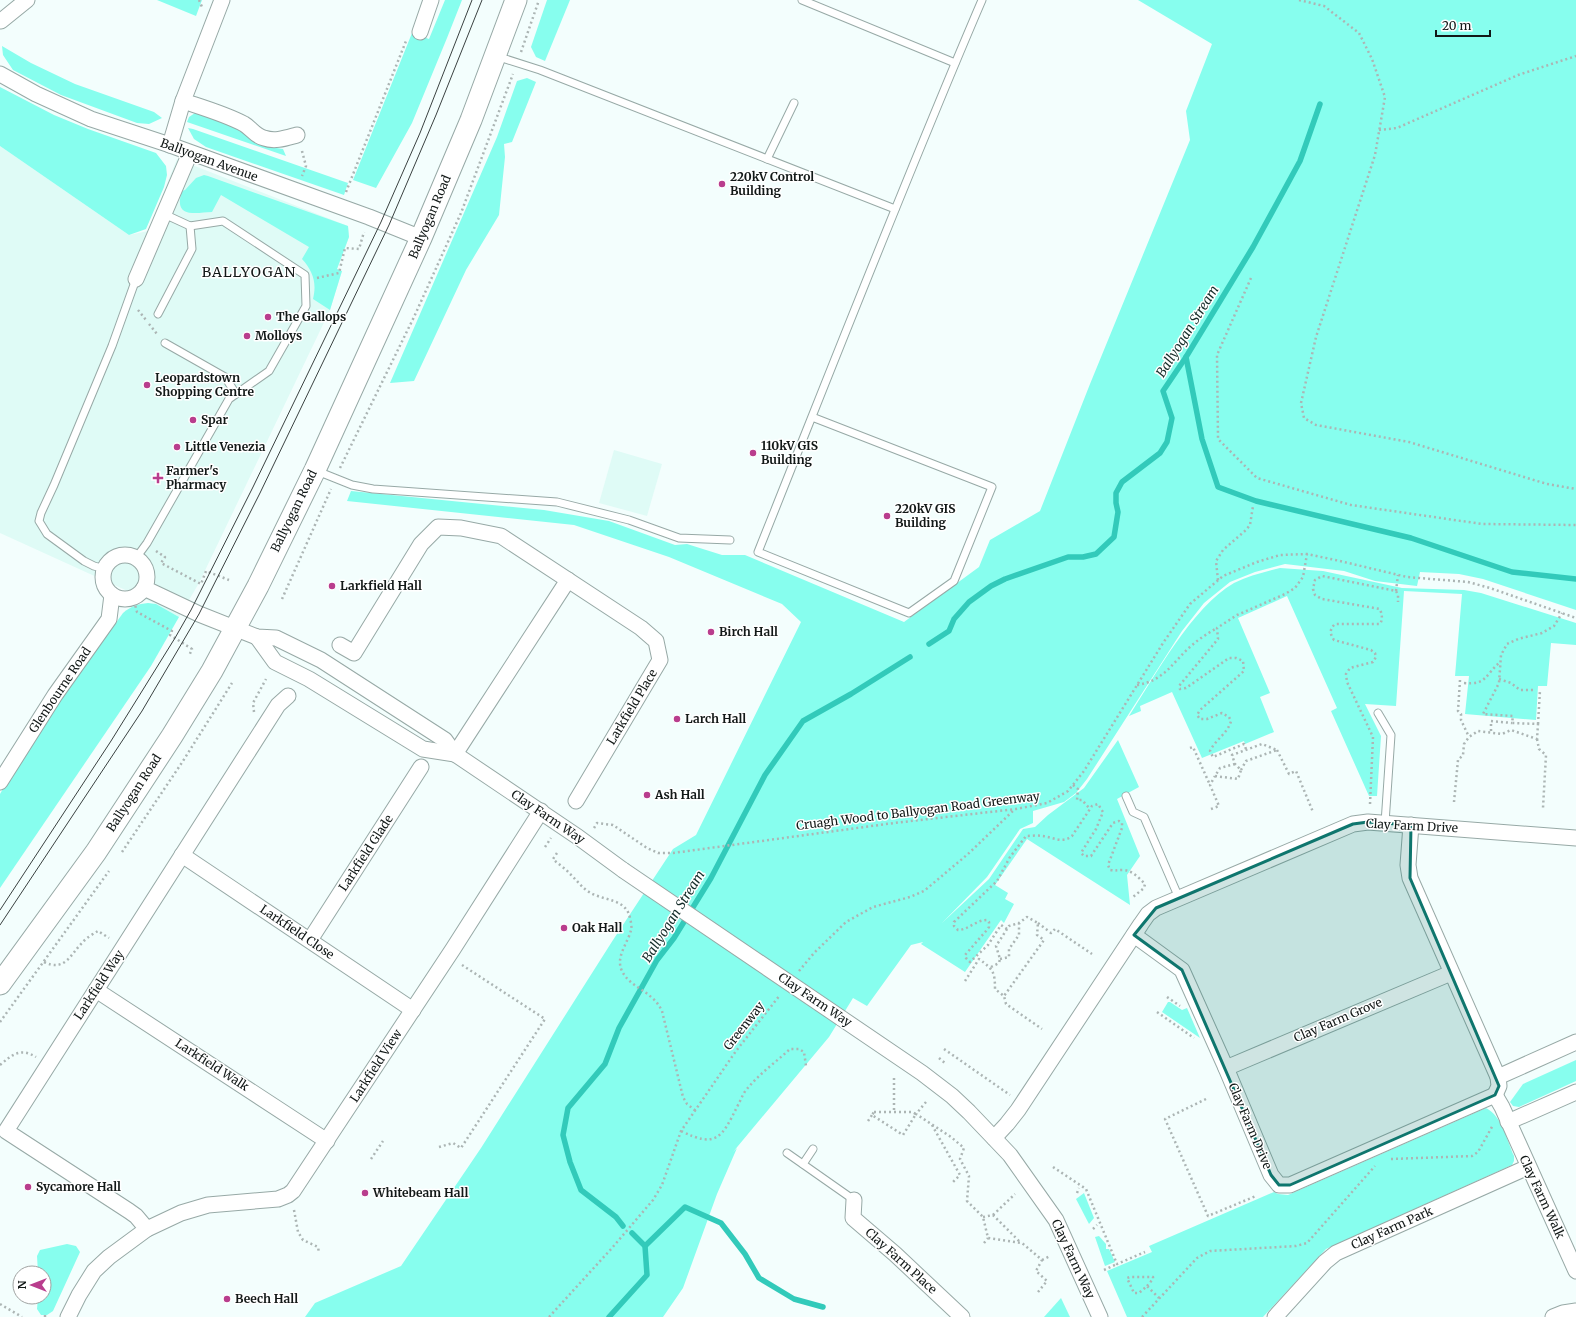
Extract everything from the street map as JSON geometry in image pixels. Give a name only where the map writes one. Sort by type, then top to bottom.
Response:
[{"type":"street","points":[[0,21],[27,0]]},
{"type":"street","points":[[170,146],[183,101],[222,0]]},
{"type":"street","points":[[414,33],[431,0]]},
{"type":"street","name":"Ballyogan Road","points":[[0,984],[96,852],[172,736],[212,671],[236,628],[315,470],[421,238],[468,127],[516,0]]},
{"type":"street","name":"Ballyogan Avenue","points":[[0,74],[36,94],[91,119],[369,217],[421,238]]},
{"type":"street","points":[[183,101],[228,116],[246,125],[252,132],[264,139],[276,140],[297,135]]},
{"type":"street","points":[[136,279],[190,153]]},
{"type":"street","name":"Larkfield Place","points":[[340,645],[354,653],[421,544],[438,527],[461,528],[501,536],[641,628],[656,641],[660,660],[576,801]]},
{"type":"street","points":[[121,555],[129,555],[141,562],[146,575],[146,582],[138,593],[126,599],[119,598],[112,595],[107,590],[104,583],[105,568],[114,558],[121,555]]},
{"type":"street","points":[[455,754],[568,580]]},
{"type":"street","points":[[138,593],[236,628]]},
{"type":"street","name":"Glenbourne Road","points":[[0,782],[55,695],[109,620],[112,595]]},
{"type":"street","name":"Clay Farm Way","points":[[236,628],[257,637],[276,638],[322,660],[445,740],[455,754],[541,811],[623,870],[928,1077],[970,1112],[1010,1155],[1056,1220],[1100,1317]]},
{"type":"street","name":"Clay Farm Way","points":[[257,637],[275,662],[309,679],[422,749],[455,754]]},
{"type":"street","name":"Larkfield Way","points":[[147,1229],[136,1216],[129,1211],[6,1131],[278,705],[288,696]]},
{"type":"street","name":"Larkfield Glade","points":[[310,940],[421,766]]},
{"type":"street","name":"Larkfield View","points":[[68,1317],[79,1295],[94,1271],[147,1229],[181,1213],[208,1205],[278,1199],[293,1191],[413,1010],[541,811]]},
{"type":"street","name":"Clay Farm Drive","points":[[994,1138],[1018,1110],[1148,914],[1156,908],[1353,824],[1368,822],[1386,823],[1576,838]]},
{"type":"street","points":[[1411,825],[1408,865],[1410,878],[1498,1077],[1498,1101]]},
{"type":"street","name":"Larkfield Close","points":[[182,856],[413,1010]]},
{"type":"street","name":"Clay Farm Drive","points":[[1134,935],[1182,970],[1226,1068],[1271,1175],[1279,1185],[1290,1185],[1498,1101]]},
{"type":"street","name":"Clay Farm Grove","points":[[1226,1068],[1451,973]]},
{"type":"street","name":"Larkfield Walk","points":[[96,990],[327,1141]]},
{"type":"street","points":[[1498,1077],[1576,1042]]},
{"type":"street","points":[[1508,1122],[1576,1092]]},
{"type":"street","name":"Clay Farm Walk","points":[[1498,1101],[1576,1271]]},
{"type":"street","name":"Clay Farm Park","points":[[1275,1317],[1325,1262],[1336,1253],[1528,1167]]},
{"type":"street","name":"Clay Farm Place","points":[[854,1200],[853,1218],[895,1254],[962,1317]]},
{"type":"street","points":[[1553,1317],[1563,1313],[1576,1311]]},
{"type":"lane","points":[[802,0],[955,63]]},
{"type":"lane","points":[[812,417],[992,487],[954,581],[909,613],[758,552],[895,209],[982,0]]},
{"type":"lane","points":[[496,56],[895,209]]},
{"type":"lane","points":[[767,159],[794,103]]},
{"type":"lane","points":[[136,558],[147,543],[229,399],[268,371],[306,306],[305,275],[223,221],[190,226],[164,214]]},
{"type":"lane","points":[[158,314],[192,249],[190,226]]},
{"type":"lane","points":[[105,568],[94,566],[84,561],[47,534],[39,521],[112,346],[136,279]]},
{"type":"lane","points":[[165,344],[225,377],[236,394]]},
{"type":"lane","points":[[315,470],[352,485],[373,489],[557,502],[629,520],[679,538],[730,540]]},
{"type":"lane","points":[[1378,712],[1391,735],[1386,823]]},
{"type":"lane","points":[[1126,796],[1133,812],[1144,817],[1179,898]]},
{"type":"lane","points":[[803,1164],[813,1149]]},
{"type":"lane","points":[[787,1153],[854,1200]]},
{"type":"path","points":[[199,0],[202,7]]},
{"type":"path","points":[[282,599],[335,479],[414,317],[461,213],[539,0]]},
{"type":"path","points":[[1299,0],[1324,6],[1359,33],[1372,59],[1386,97],[1375,155],[1316,337],[1301,403],[1304,418],[1316,425],[1409,442],[1547,484],[1576,489]]},
{"type":"path","points":[[341,207],[414,33]]},
{"type":"path","points":[[1380,130],[1397,128],[1518,75],[1576,56]]},
{"type":"path","points":[[295,191],[306,166],[297,135]]},
{"type":"path","points":[[305,281],[338,273],[345,248],[359,249],[369,217]]},
{"type":"path","points":[[1251,278],[1217,355],[1218,439],[1257,478],[1351,505],[1482,524],[1576,525]]},
{"type":"path","points":[[1218,580],[1216,561],[1223,550],[1250,525],[1253,506]]},
{"type":"path","points":[[147,543],[165,557],[161,563],[201,584],[206,571],[229,580]]},
{"type":"path","points":[[1137,685],[1148,684],[1158,679],[1192,645],[1237,615],[1296,588],[1303,577],[1307,554]]},
{"type":"path","name":"Cruagh Wood to Ballyogan Road Greenway","points":[[584,841],[598,823],[613,825],[647,848],[658,853],[673,853],[894,823],[1016,809],[1047,803],[1068,791],[1084,771],[1163,643],[1190,604],[1223,576],[1257,562],[1280,555],[1307,554],[1398,575],[1422,579],[1468,582],[1490,588],[1576,618]]},
{"type":"path","points":[[1398,575],[1396,591],[1398,595],[1398,602]]},
{"type":"path","points":[[1370,804],[1373,738],[1347,682],[1346,674],[1350,668],[1373,662],[1376,657],[1375,653],[1371,650],[1334,640],[1330,635],[1331,628],[1335,624],[1380,624],[1382,616],[1380,609],[1322,599],[1315,595],[1313,589],[1315,580],[1322,576],[1396,591]]},
{"type":"path","points":[[138,593],[137,612],[172,631],[170,635],[192,649],[189,656]]},
{"type":"path","points":[[1512,723],[1513,716],[1483,714],[1499,683],[1501,655],[1507,644],[1518,639],[1542,633],[1554,626],[1562,613]]},
{"type":"path","points":[[1216,628],[1218,639],[1179,686],[1180,689],[1186,688],[1229,658],[1243,660],[1244,671],[1200,710],[1197,715],[1200,719],[1207,719],[1222,713],[1229,717],[1231,721],[1230,727],[1214,744],[1210,751],[1213,757],[1244,744],[1246,749]]},
{"type":"path","points":[[1464,683],[1475,684],[1482,682],[1493,668],[1501,662]]},
{"type":"path","points":[[1499,679],[1511,683],[1520,690],[1533,690]]},
{"type":"path","points":[[1460,680],[1458,711],[1461,714],[1461,720],[1469,737]]},
{"type":"path","points":[[1540,690],[1537,739],[1539,749],[1546,755],[1543,808]]},
{"type":"path","points":[[1491,731],[1491,722],[1538,724]]},
{"type":"path","points":[[1454,802],[1458,760],[1463,755],[1464,744],[1469,737],[1478,731],[1491,731],[1502,734],[1511,730],[1537,739]]},
{"type":"path","points":[[1241,770],[1235,764],[1232,755],[1262,744],[1277,750],[1289,774],[1296,771],[1313,812]]},
{"type":"path","points":[[1190,748],[1193,747],[1219,806],[1211,809]]},
{"type":"path","points":[[1215,776],[1238,779],[1246,761],[1277,750]]},
{"type":"path","points":[[1210,785],[1220,768],[1235,764]]},
{"type":"path","points":[[1073,785],[1078,789],[1078,800],[1082,800],[1090,809]]},
{"type":"path","points":[[1007,929],[1002,925],[988,945],[970,962],[965,955],[989,927],[989,922],[987,920],[983,920],[962,930],[958,930],[954,926],[954,922],[993,885],[1026,836],[1042,836],[1062,841],[1068,840],[1092,806],[1098,804],[1103,812],[1096,829],[1081,853],[1084,856],[1091,856],[1113,823],[1119,821],[1122,823],[1122,828],[1108,865],[1110,870],[1114,871],[1122,869],[1129,870],[1145,884],[1144,888],[1133,897]]},
{"type":"path","points":[[796,976],[814,953],[846,922],[873,908],[910,897],[924,891],[968,854],[1016,809]]},
{"type":"path","points":[[556,853],[553,859],[569,872],[588,891],[600,897],[612,899],[619,903],[626,909],[630,916],[631,930],[620,959],[620,970],[626,978],[648,994],[658,1004],[662,1012],[683,1097],[687,1104],[696,1111]]},
{"type":"path","points":[[991,967],[999,963],[1000,959],[996,946],[1009,926],[1019,923],[1027,917],[1051,933],[1055,929],[1092,954]]},
{"type":"path","points":[[1000,959],[1009,957],[1009,949],[1019,935],[1019,923]]},
{"type":"path","points":[[1004,996],[1044,940],[1037,935],[1038,923]]},
{"type":"path","points":[[44,962],[51,965],[68,961],[84,941],[98,931],[123,948]]},
{"type":"path","points":[[965,981],[979,959],[991,967],[995,981],[995,989],[1004,996],[1006,1004],[1042,1028]]},
{"type":"path","points":[[439,1147],[453,1143],[461,1148],[546,1019],[457,962]]},
{"type":"path","name":"Greenway","points":[[549,1317],[612,1248],[653,1200],[662,1184],[681,1130],[696,1111],[736,1051],[782,993]]},
{"type":"path","points":[[1157,1012],[1196,1039]]},
{"type":"path","points":[[681,1130],[699,1139],[705,1140],[718,1136],[729,1124],[746,1090],[790,1049],[799,1049],[804,1052],[806,1066]]},
{"type":"path","points":[[944,1049],[1010,1095]]},
{"type":"path","points":[[0,1065],[13,1054],[20,1052],[30,1053],[48,1064]]},
{"type":"path","points":[[939,1058],[946,1064]]},
{"type":"path","points":[[894,1078],[894,1112]]},
{"type":"path","points":[[1206,1099],[1165,1118],[1208,1216],[1256,1196]]},
{"type":"path","points":[[1386,1162],[1391,1159],[1472,1156],[1478,1152],[1498,1101]]},
{"type":"path","points":[[872,1115],[903,1135],[916,1114],[926,1102]]},
{"type":"path","points":[[868,1121],[874,1112],[912,1112],[951,1137],[964,1148],[960,1158],[970,1176],[967,1201],[983,1217],[988,1238]]},
{"type":"path","points":[[932,1125],[960,1175],[952,1183]]},
{"type":"path","points":[[370,1159],[383,1141]]},
{"type":"path","points":[[1142,1317],[1197,1258],[1210,1251],[1296,1246],[1307,1243],[1376,1166],[1381,1164]]},
{"type":"path","points":[[1053,1167],[1086,1189],[1117,1264]]},
{"type":"path","points":[[1077,1193],[1079,1188]]},
{"type":"path","points":[[983,1217],[992,1215],[1015,1194]]},
{"type":"path","points":[[293,1204],[296,1222],[303,1240],[318,1247],[319,1253]]},
{"type":"path","points":[[992,1215],[1042,1260]]},
{"type":"path","points":[[1093,1229],[1098,1225]]},
{"type":"path","points":[[988,1238],[1022,1243]]},
{"type":"path","points":[[984,1243],[988,1238]]},
{"type":"path","points":[[1104,1270],[1145,1252]]},
{"type":"path","points":[[1038,1292],[1047,1281],[1036,1271],[1042,1260],[1050,1256]]},
{"type":"path","points":[[1130,1276],[1153,1276],[1153,1279],[1146,1286],[1139,1293],[1134,1293],[1127,1278],[1130,1276]]},
{"type":"path","points":[[1146,1286],[1159,1298]]},
{"type":"path","points":[[0,1304],[22,1317]]},
{"type":"highlighted area","points":[[1368,822],[1411,825],[1410,878],[1499,1086],[1495,1095],[1290,1185],[1279,1185],[1271,1175],[1182,970],[1134,935],[1156,908],[1353,824]]},
{"type":"shaded area","name":"Leopardstown Shopping Centre","points":[[0,146],[129,235],[148,231],[177,159],[348,226],[349,237],[337,269],[342,271],[330,310],[199,583],[179,617],[156,604],[0,533]]},
{"type":"shaded area","points":[[614,450],[662,464],[647,516],[599,503]]},
{"type":"green space","points":[[157,0],[202,0],[196,16]]},
{"type":"green space","points":[[445,0],[462,0],[412,123],[376,188],[353,180],[412,33],[429,39]]},
{"type":"green space","points":[[547,0],[570,0],[545,61],[536,57],[531,47]]},
{"type":"green space","points":[[1138,0],[1576,0],[1576,610],[1483,579],[1459,574],[1420,572],[1417,586],[1375,581],[1344,571],[1285,564],[1255,572],[1230,582],[1204,603],[1182,631],[1087,779],[1076,793],[1064,802],[1033,811],[1033,823],[1020,829],[987,877],[942,923],[989,879],[1023,829],[1035,827],[1048,815],[1084,788],[1118,740],[1139,787],[1117,799],[1140,856],[1127,875],[1130,905],[1027,839],[995,885],[1008,893],[1005,899],[1014,904],[1004,923],[1001,920],[965,972],[921,944],[923,942],[911,945],[867,1006],[853,998],[829,1037],[733,1152],[737,1148],[717,1194],[683,1288],[663,1317],[305,1317],[315,1303],[401,1266],[481,1148],[613,940],[673,849],[696,835],[801,622],[782,604],[669,557],[574,525],[347,501],[351,491],[544,510],[609,521],[675,545],[687,544],[722,555],[745,555],[904,622],[979,567],[990,540],[1040,511],[1090,384],[1190,140],[1186,111],[1212,44]]},
{"type":"green space","points":[[2,46],[31,63],[75,84],[154,112],[162,118],[149,124],[137,123],[61,95],[13,70],[3,55]]},
{"type":"green space","points":[[527,78],[536,82],[512,142],[504,144],[505,157],[499,215],[466,270],[414,381],[390,383],[497,137],[517,81]]},
{"type":"green space","points":[[0,87],[54,115],[88,129],[156,153],[166,166],[167,175],[164,187],[146,229],[129,235],[0,146]]},
{"type":"green space","points":[[195,113],[201,113],[240,130],[270,147],[283,149],[286,156],[187,122],[189,117]]},
{"type":"green space","points":[[188,128],[348,183],[344,195],[206,147],[194,139]]},
{"type":"green space","points":[[204,175],[348,226],[349,237],[337,269],[342,271],[330,310],[313,299],[315,288],[313,278],[309,268],[302,259],[309,247],[221,195],[212,212],[192,213],[183,210],[180,206],[182,191],[185,190],[196,178]]},
{"type":"green space","points":[[1280,568],[1323,571],[1402,588],[1464,590],[1481,593],[1576,623],[1576,645],[1551,643],[1547,686],[1538,686],[1536,720],[1465,714],[1469,676],[1455,676],[1462,594],[1404,591],[1396,706],[1365,704],[1381,736],[1377,796],[1369,796],[1331,711],[1337,708],[1287,596],[1238,618],[1270,693],[1260,697],[1274,732],[1245,744],[1244,741],[1202,758],[1172,692],[1140,706],[1141,711],[1129,716],[1189,625],[1218,594],[1234,583],[1250,576]]},
{"type":"green space","points":[[148,603],[156,604],[179,617],[151,666],[0,888],[0,794],[22,756],[45,721],[123,613],[135,606]]},
{"type":"green space","points":[[1168,1002],[1182,1010],[1187,1008],[1200,1038],[1162,1012]]},
{"type":"green space","points":[[1576,1060],[1576,1081],[1519,1107],[1513,1106],[1510,1102],[1523,1084]]},
{"type":"green space","points":[[1486,1108],[1492,1112],[1500,1122],[1514,1156],[1512,1165],[1326,1249],[1263,1317],[1127,1317],[1107,1271],[1152,1252],[1149,1246],[1274,1192],[1288,1195]]},
{"type":"green space","points":[[1084,1193],[1094,1218],[1089,1224],[1076,1199]]},
{"type":"green space","points":[[1099,1236],[1106,1244],[1106,1249],[1109,1249],[1115,1262],[1105,1266],[1095,1237]]},
{"type":"green space","points":[[67,1244],[76,1246],[80,1252],[53,1311],[47,1315],[41,1315],[37,1309],[37,1305],[52,1305],[52,1265],[38,1265],[37,1256],[40,1250]]},
{"type":"green space","points":[[1061,1298],[1070,1317],[1044,1317]]},
{"type":"waterway","name":"Ballyogan Stream","points":[[929,644],[949,631],[954,619],[969,602],[991,586],[1005,579],[1068,557],[1083,557],[1096,554],[1114,537],[1118,512],[1116,493],[1122,482],[1160,453],[1167,442],[1172,418],[1163,391],[1186,357],[1253,247],[1300,161],[1320,104]]},
{"type":"waterway","points":[[1186,357],[1202,439],[1218,487],[1256,501],[1411,538],[1512,572],[1576,579]]},
{"type":"waterway","name":"Ballyogan Stream","points":[[623,1226],[616,1217],[581,1190],[570,1162],[563,1135],[568,1108],[605,1064],[619,1028],[657,960],[674,938],[711,878],[765,775],[803,721],[851,694],[910,657]]},
{"type":"waterway","points":[[645,1246],[685,1207],[721,1223],[745,1254],[759,1278],[794,1299],[823,1307]]},
{"type":"waterway","name":"Ballyogan Stream","points":[[609,1317],[647,1275],[645,1246],[632,1233]]},
{"type":"tram line","points":[[0,910],[111,741],[191,610],[253,487],[381,222],[420,133],[472,0]]},
{"type":"tram line","points":[[0,925],[142,711],[199,614],[260,493],[389,225],[436,115],[482,0]]},
{"type":"place","name":"220kV Control Building","points":[[722,184]]},
{"type":"place","name":"The Gallops","points":[[268,317]]},
{"type":"place","name":"Molloys","points":[[247,336]]},
{"type":"place","name":"Leopardstown Shopping Centre","points":[[147,385]]},
{"type":"place","name":"Spar","points":[[193,420]]},
{"type":"place","name":"Little Venezia","points":[[177,447]]},
{"type":"place","name":"110kV GIS Building","points":[[753,453]]},
{"type":"place","name":"Farmer's Pharmacy","points":[[158,478]]},
{"type":"place","name":"220kV GIS Building","points":[[887,516]]},
{"type":"place","name":"Larkfield Hall","points":[[332,586]]},
{"type":"place","name":"Birch Hall","points":[[711,632]]},
{"type":"place","name":"Larch Hall","points":[[677,719]]},
{"type":"place","name":"Ash Hall","points":[[647,795]]},
{"type":"place","name":"Oak Hall","points":[[564,928]]},
{"type":"place","name":"Sycamore Hall","points":[[28,1187]]},
{"type":"place","name":"Whitebeam Hall","points":[[365,1193]]},
{"type":"place","name":"Beech Hall","points":[[227,1299]]},
{"type":"district","name":"BALLYOGAN","points":[[249,272]]}]
